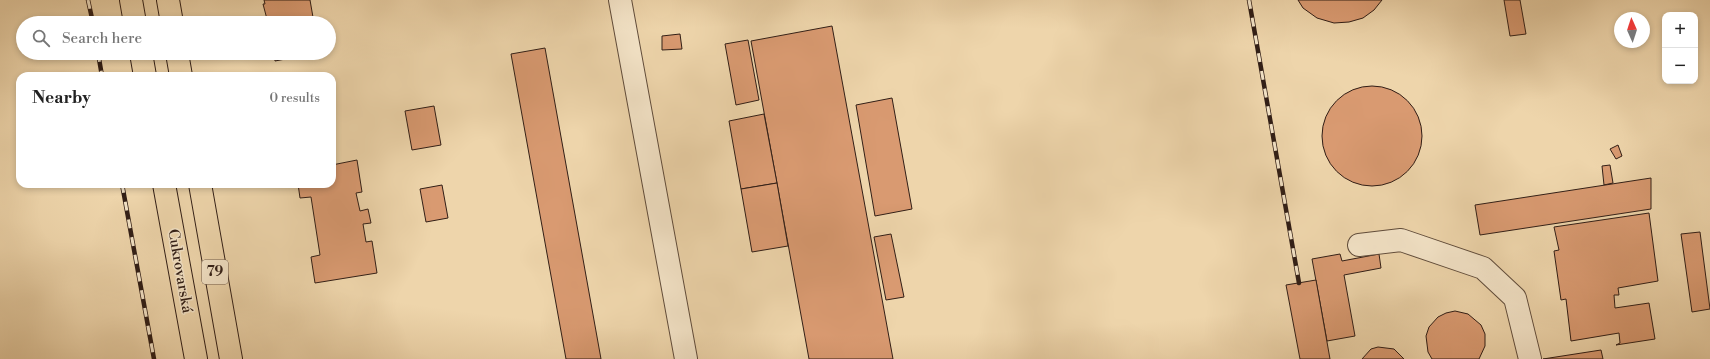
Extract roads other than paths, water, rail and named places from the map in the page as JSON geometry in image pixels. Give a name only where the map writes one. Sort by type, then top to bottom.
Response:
[{"type":"main road","points":[[131,0],[134,16]]},
{"type":"main road","points":[[168,0],[171,16]]},
{"type":"main road","points":[[142,60],[144,72]]},
{"type":"main road","points":[[178,60],[180,72]]},
{"type":"main road","name":"Cukrovarská","points":[[165,188],[196,359]]},
{"type":"main road","name":"79","points":[[201,188],[231,359]]},
{"type":"lane","points":[[620,0],[686,359]]},
{"type":"lane","points":[[1359,245],[1401,240],[1483,268],[1515,298],[1530,359]]},
{"type":"railway","points":[[88,0],[91,16]]},
{"type":"railway","points":[[1249,0],[1299,283]]},
{"type":"railway","points":[[99,60],[101,72]]},
{"type":"railway","points":[[123,188],[154,359]]}]
